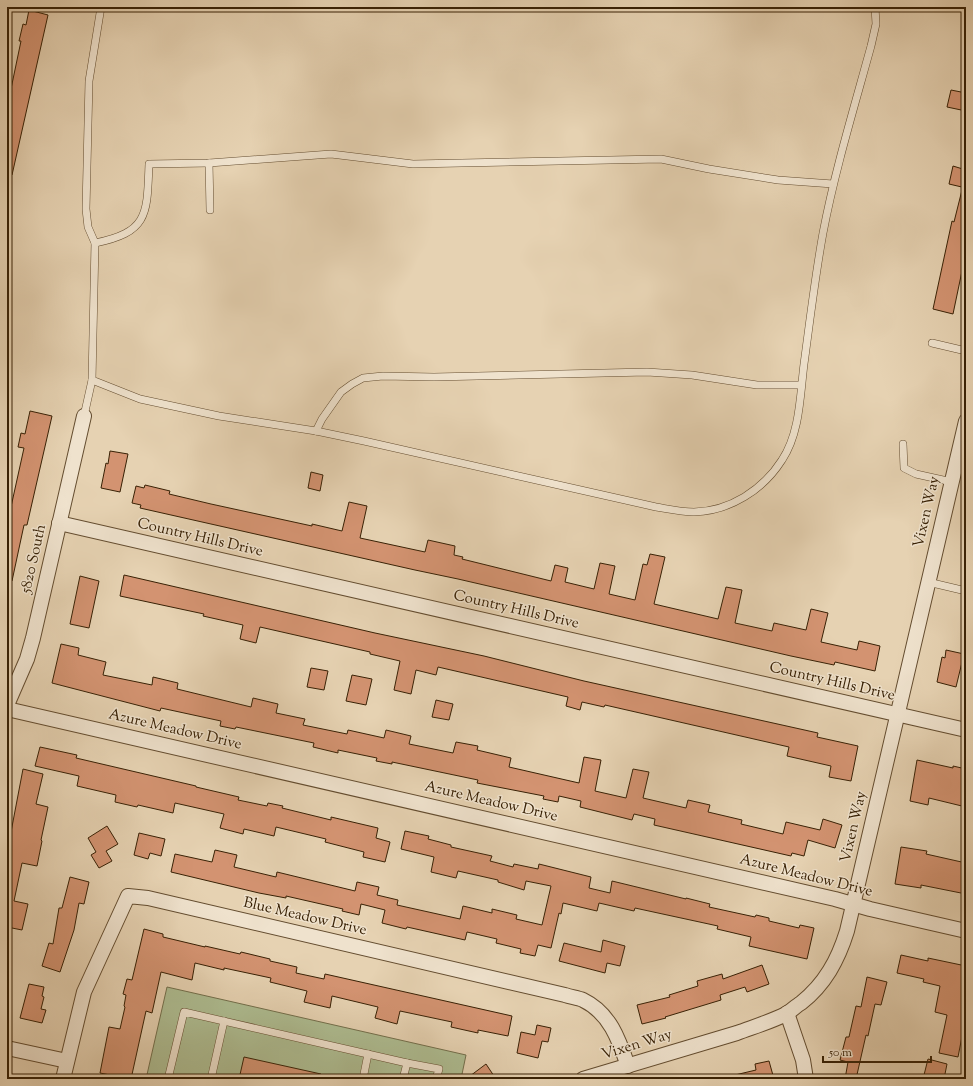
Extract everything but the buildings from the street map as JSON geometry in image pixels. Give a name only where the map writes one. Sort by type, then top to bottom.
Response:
[{"type":"street","name":"5820 South","points":[[7,706],[27,659],[33,638],[84,416]]},
{"type":"street","name":"Vixen Way","points":[[583,1079],[737,1033],[787,1013],[813,994],[830,972],[840,953],[854,904],[966,420]]},
{"type":"street","name":"Country Hills Drive","points":[[59,524],[966,730]]},
{"type":"street","name":"Azure Meadow Drive","points":[[7,709],[812,893],[870,909],[966,931]]},
{"type":"street","name":"Blue Meadow Drive","points":[[63,1079],[84,992],[128,896],[148,898],[583,1000],[594,1006],[602,1013],[612,1027],[628,1066]]},
{"type":"street","points":[[787,1013],[803,1060],[806,1079]]},
{"type":"street","points":[[7,1048],[68,1061]]},
{"type":"lane","points":[[84,416],[92,380],[95,243],[88,227],[86,209],[90,81],[101,7]]},
{"type":"lane","points":[[92,380],[140,399],[219,416],[316,431],[372,442],[675,511],[695,512],[715,509],[743,499],[768,479],[782,460],[792,439],[797,417],[815,282],[833,184],[871,46],[876,24],[875,7]]},
{"type":"lane","points":[[95,243],[111,240],[127,234],[138,225],[144,214],[148,198],[149,164],[209,163],[331,154],[413,164],[660,159],[709,169],[778,180],[833,184]]},
{"type":"lane","points":[[209,163],[210,210]]},
{"type":"lane","points":[[932,343],[966,351]]},
{"type":"lane","points":[[316,431],[322,419],[341,392],[363,378],[647,372],[692,375],[757,385],[801,385]]},
{"type":"lane","points":[[903,444],[904,468],[916,474],[952,482]]},
{"type":"lane","points":[[928,582],[966,591]]},
{"type":"lane","points":[[168,1079],[184,1012],[438,1069],[436,1079]]},
{"type":"lane","points":[[211,1079],[224,1021]]},
{"type":"lane","points":[[363,1079],[368,1054]]},
{"type":"lane","points":[[403,1079],[407,1063]]},
{"type":"green space","points":[[167,987],[466,1055],[461,1079],[146,1079]]}]
